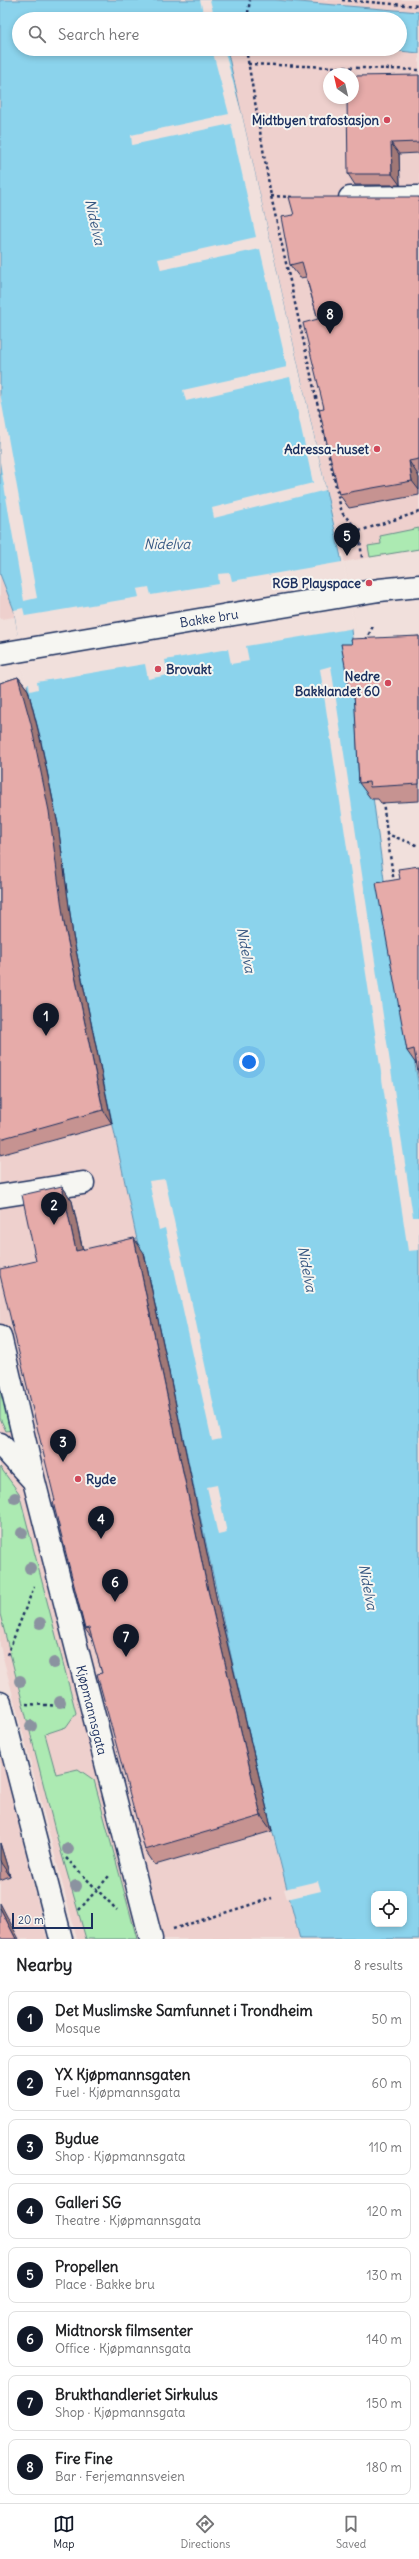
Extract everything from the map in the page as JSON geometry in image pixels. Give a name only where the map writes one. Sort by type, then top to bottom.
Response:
[{"type":"street","points":[[327,198],[419,197]]},
{"type":"street","name":"Bakke bru","points":[[0,654],[380,590],[419,586]]},
{"type":"street","points":[[0,1196],[83,1183]]},
{"type":"street","name":"Kjøpmannsgata","points":[[0,1336],[34,1481],[151,1939]]},
{"type":"street","name":"Kjøpmannsgata","points":[[0,1444],[34,1481]]},
{"type":"street","points":[[0,1703],[61,1939]]},
{"type":"path","points":[[248,12],[250,0]]},
{"type":"path","points":[[342,0],[419,6]]},
{"type":"path","points":[[247,56],[271,196],[343,514],[359,531],[362,558]]},
{"type":"path","points":[[248,64],[419,70]]},
{"type":"path","points":[[271,196],[327,198]]},
{"type":"path","points":[[359,531],[419,512]]},
{"type":"path","points":[[372,643],[364,644],[373,626]]},
{"type":"path","points":[[382,794],[395,890]]},
{"type":"path","points":[[387,834],[419,846]]},
{"type":"path","points":[[8,1656],[36,1582]]},
{"type":"path","points":[[262,1901],[272,1898]]},
{"type":"shaded area","points":[[275,0],[419,0],[419,12]]},
{"type":"shaded area","points":[[407,52],[419,53],[419,549],[343,562],[229,56],[407,56]]},
{"type":"shaded area","points":[[0,574],[14,610],[15,617],[0,619]]},
{"type":"shaded area","points":[[27,684],[49,777],[59,829],[57,830],[73,936],[140,1254],[144,1253],[219,1611],[272,1833],[300,1939],[77,1939],[0,1646],[0,689]]},
{"type":"shaded area","points":[[0,1751],[47,1939],[0,1939]]},
{"type":"green space","points":[[419,528],[419,549],[370,557],[368,546],[381,544],[380,536]]},
{"type":"green space","points":[[0,1383],[12,1430],[6,1431],[0,1418]]},
{"type":"green space","points":[[0,1467],[19,1493],[76,1713],[66,1727],[45,1734],[56,1774],[78,1769],[94,1780],[137,1939],[86,1939],[56,1834],[0,1614]]},
{"type":"water","name":"Nidelva","points":[[0,0],[275,0],[419,12],[419,53],[407,52],[407,12],[12,12],[12,56],[229,56],[342,562],[386,895],[419,1088],[419,1939],[300,1939],[237,1683],[144,1253],[140,1254],[73,936],[56,830],[59,829],[40,736],[28,690],[14,610],[0,574]]},
{"type":"pier","points":[[200,0],[210,0],[213,12],[203,12]]},
{"type":"pier","points":[[214,56],[226,56],[242,115],[326,490],[214,518],[212,508],[313,483],[290,377],[186,401],[183,390],[287,367],[260,249],[161,270],[158,259],[256,237],[231,124],[132,145],[131,135],[229,114]]},
{"type":"pier","points":[[0,393],[37,598],[24,601],[0,462]]},
{"type":"pier","points":[[341,554],[343,554],[355,628],[246,646],[249,661],[231,664],[228,649],[165,660],[168,675],[148,679],[145,664],[37,682],[38,689],[30,691],[29,684],[25,685],[14,610],[23,608],[25,616],[139,597],[137,589],[149,587],[151,595],[219,584],[218,574],[230,573],[232,581],[342,562]]},
{"type":"pier","points":[[331,666],[413,1217],[419,1217],[419,1250],[408,1251],[320,669]]},
{"type":"pier","points":[[165,1179],[221,1439],[212,1441],[165,1228],[159,1230],[149,1181]]},
{"type":"pier","points":[[217,1485],[227,1533],[218,1535],[207,1487]]},
{"type":"pier","points":[[318,1881],[321,1891],[287,1899],[284,1889]]},
{"type":"building","name":"Midtbyen trafostasjon","points":[[419,75],[419,142],[391,143],[392,174],[348,174],[347,104],[359,104],[359,76]]},
{"type":"building","points":[[289,197],[419,197],[419,459],[409,461],[412,481],[339,494],[319,409],[324,408],[303,323],[318,319],[302,262],[290,265],[281,217],[294,215]]},
{"type":"building","points":[[419,636],[419,784],[370,787],[369,782],[359,783],[354,692],[350,693],[341,644],[352,644],[351,639]]},
{"type":"building","points":[[18,677],[31,724],[49,811],[64,923],[103,1110],[0,1139],[0,683]]},
{"type":"building","points":[[419,866],[419,1078],[414,1049],[407,1051],[376,883],[400,879],[398,869]]},
{"type":"building","points":[[62,1186],[76,1251],[134,1238],[207,1586],[261,1816],[145,1850],[97,1674],[102,1673],[89,1628],[85,1629],[53,1502],[55,1501],[0,1275],[0,1269],[36,1261],[22,1195]]},
{"type":"building","points":[[0,1908],[16,1939],[0,1939]]},
{"type":"place","name":"Midtbyen trafostasjon","points":[[387,120]]},
{"type":"place","name":"Fire Fine","points":[[330,334]]},
{"type":"place","name":"Adressa-huset","points":[[377,449]]},
{"type":"place","name":"Propellen","points":[[347,556]]},
{"type":"place","name":"RGB Playspace","points":[[369,583]]},
{"type":"place","name":"Brovakt","points":[[158,669]]},
{"type":"place","name":"Nedre Bakklandet 60","points":[[388,683]]},
{"type":"place","name":"Det Muslimske Samfunnet i Trondheim","points":[[46,1036]]},
{"type":"place","name":"YX Kjøpmannsgaten","points":[[54,1225]]},
{"type":"place","name":"Bydue","points":[[63,1462]]},
{"type":"place","name":"Ryde","points":[[78,1479]]},
{"type":"place","name":"Galleri SG","points":[[101,1539]]},
{"type":"place","name":"Midtnorsk filmsenter","points":[[115,1602]]},
{"type":"place","name":"Brukthandleriet Sirkulus","points":[[126,1657]]}]
